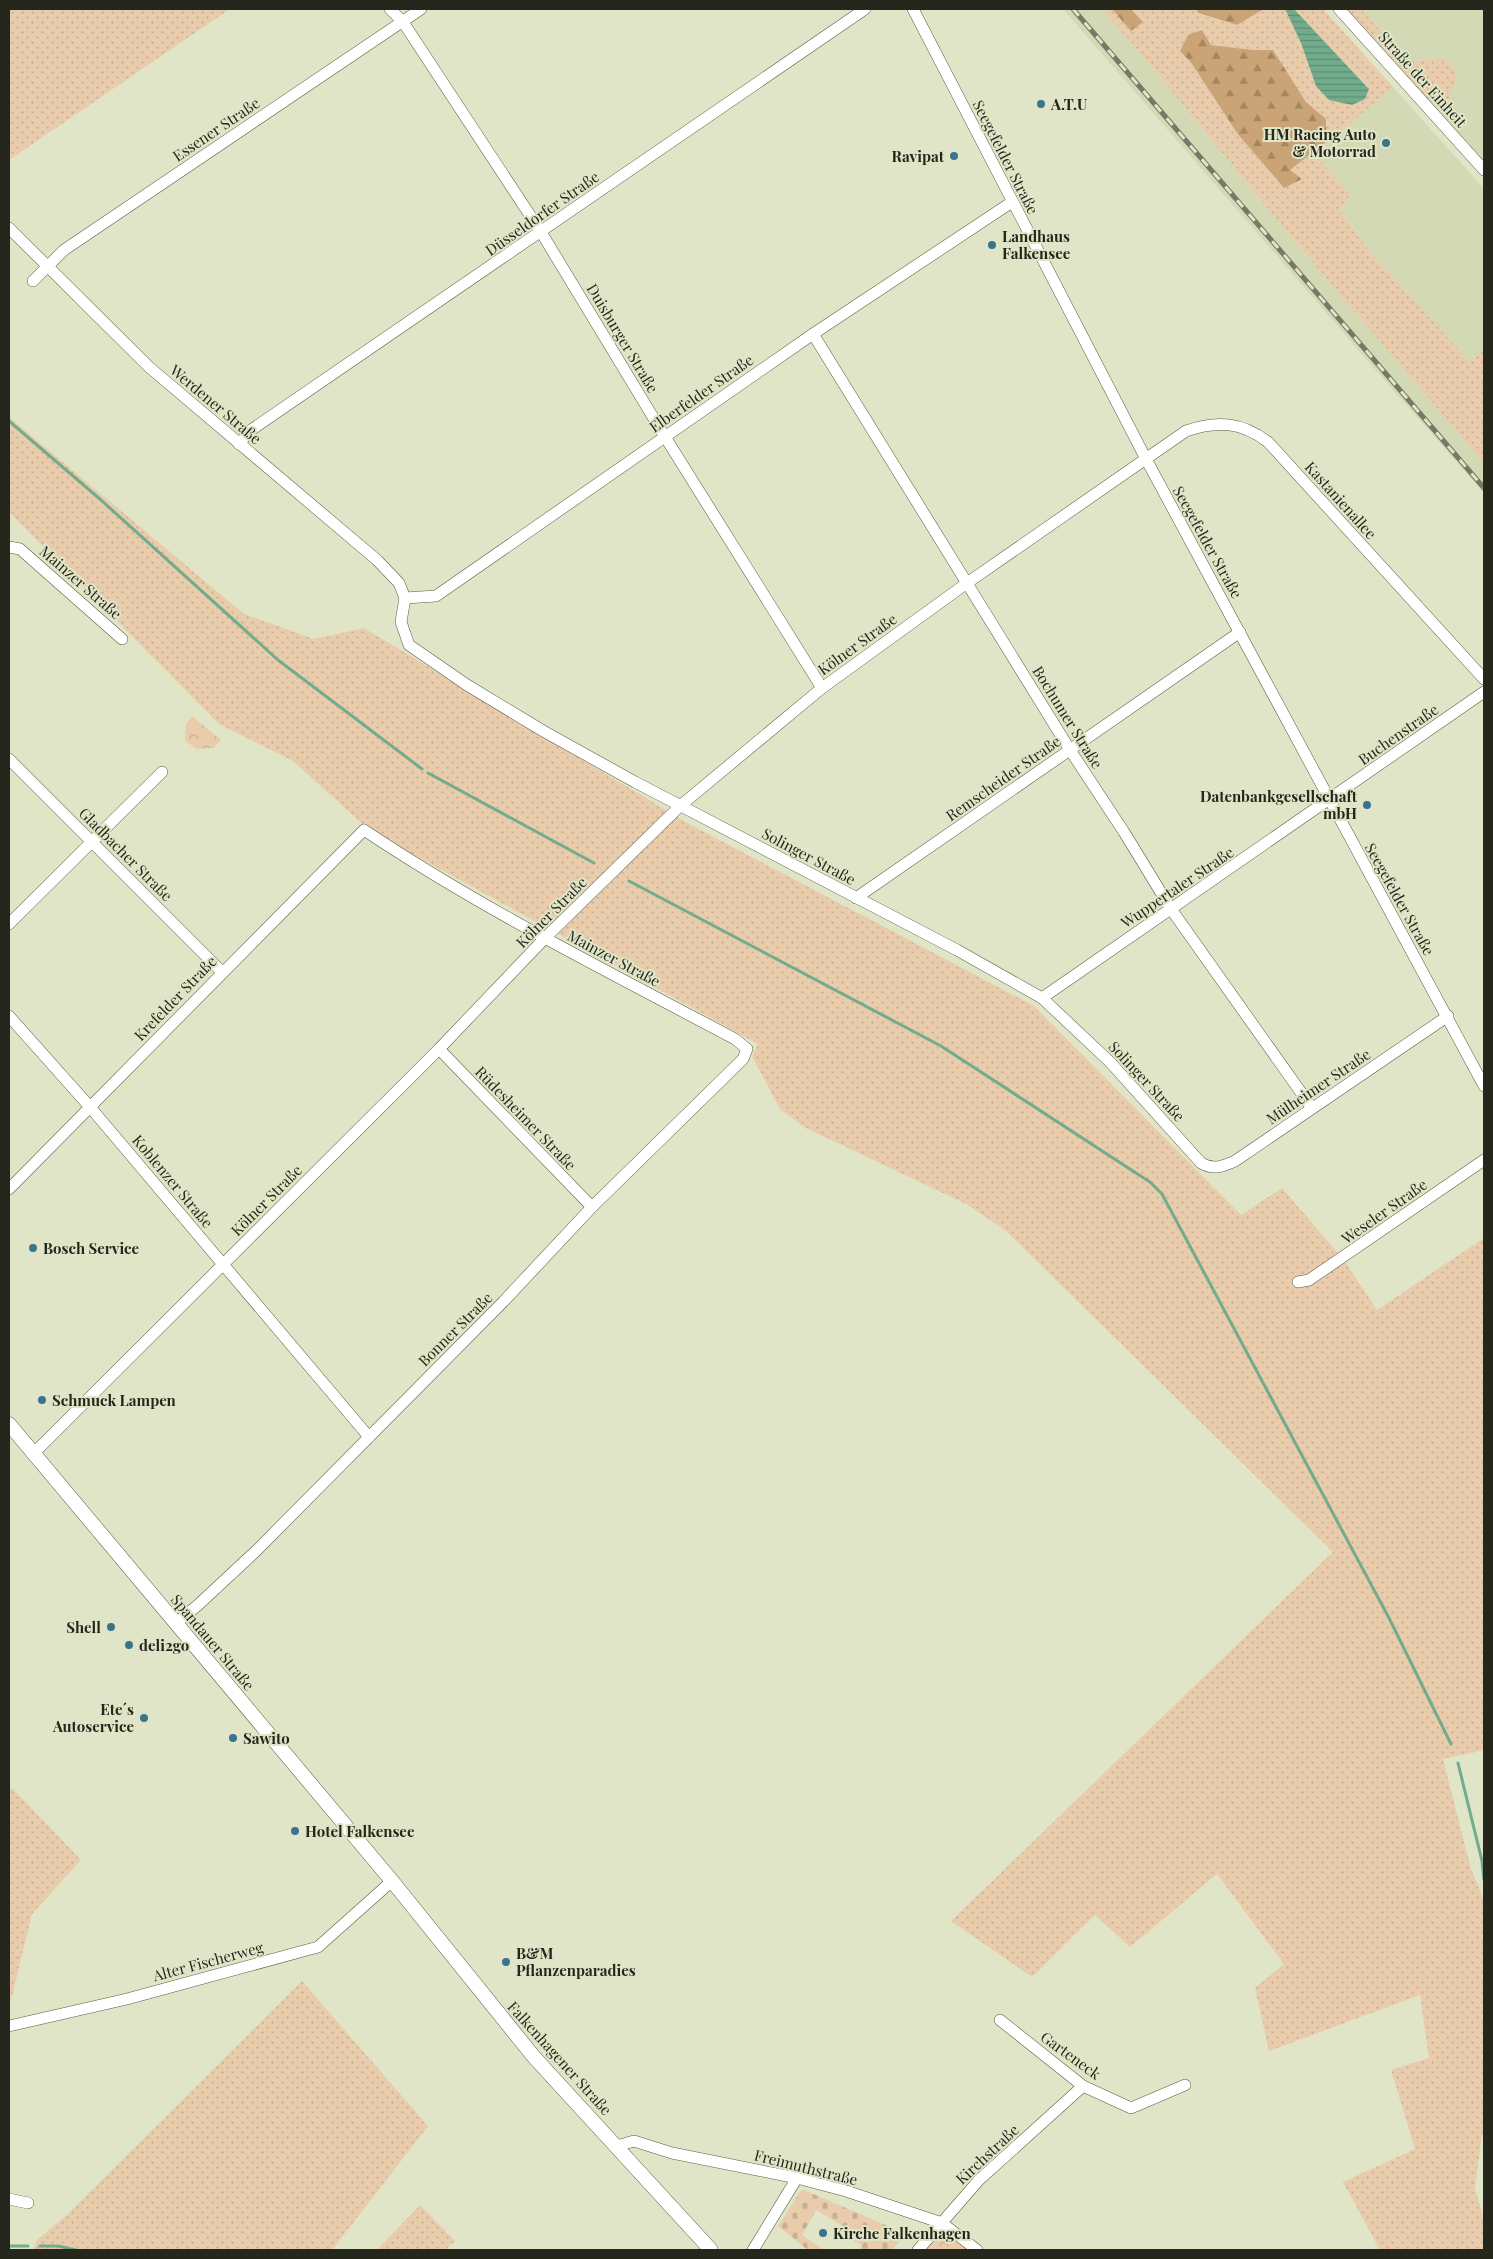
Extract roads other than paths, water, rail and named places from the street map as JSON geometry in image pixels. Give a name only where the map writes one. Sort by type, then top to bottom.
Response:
[{"type":"main road","name":"Spandauer Straße","points":[[9,1424],[392,1881]]},
{"type":"main road","name":"Falkenhagener Straße","points":[[392,1881],[534,2057],[711,2250]]},
{"type":"street","name":"Duisburger Straße","points":[[390,9],[403,22],[541,232],[664,436],[822,688]]},
{"type":"street","name":"Essener Straße","points":[[33,281],[64,250],[421,9]]},
{"type":"street","name":"Düsseldorfer Straße","points":[[239,444],[251,430],[865,9]]},
{"type":"street","name":"Seegefelder Straße","points":[[913,9],[1146,460],[1329,801],[1448,1016],[1484,1086]]},
{"type":"street","name":"Straße der Einheit","points":[[1340,9],[1484,170]]},
{"type":"street","name":"Elberfelder Straße","points":[[405,598],[436,596],[813,334],[1012,202]]},
{"type":"street","name":"Werdener Straße","points":[[9,228],[148,367],[378,560],[400,583],[405,598]]},
{"type":"street","name":"Bochumer Straße","points":[[813,334],[1070,750],[1124,832],[1171,909],[1312,1108]]},
{"type":"street","name":"Kastanienallee","points":[[1146,460],[1186,431],[1201,425],[1220,423],[1240,426],[1256,433],[1280,454],[1484,679]]},
{"type":"street","name":"Kölner Straße","points":[[34,1453],[439,1049],[545,938],[680,806],[822,688],[967,583],[1146,460]]},
{"type":"street","name":"Mainzer Straße","points":[[14,548],[122,638]]},
{"type":"street","name":"Solinger Straße","points":[[405,598],[401,622],[409,645],[467,684],[545,732],[680,806],[957,950],[1042,998],[1110,1062],[1201,1163]]},
{"type":"street","name":"Remscheider Straße","points":[[856,898],[1240,632]]},
{"type":"street","name":"Buchenstraße","points":[[1329,801],[1484,692]]},
{"type":"street","name":"Gladbacher Straße","points":[[9,759],[222,972]]},
{"type":"street","points":[[9,924],[162,772]]},
{"type":"street","name":"Wuppertaler Straße","points":[[1042,998],[1329,801]]},
{"type":"street","name":"Mainzer Straße","points":[[364,830],[417,866],[545,938],[735,1039],[747,1049]]},
{"type":"street","name":"Krefelder Straße","points":[[9,1189],[364,830]]},
{"type":"street","name":"Koblenzer Straße","points":[[9,1016],[90,1107],[369,1437]]},
{"type":"street","name":"Mülheimer Straße","points":[[1201,1163],[1209,1168],[1222,1167],[1235,1161],[1448,1016]]},
{"type":"street","name":"Rüdesheimer Straße","points":[[439,1049],[592,1207]]},
{"type":"street","name":"Bonner Straße","points":[[176,1623],[198,1606],[257,1550],[502,1303],[592,1207],[743,1059],[747,1049]]},
{"type":"street","name":"Weseler Straße","points":[[1298,1282],[1310,1280],[1484,1160]]},
{"type":"street","name":"Alter Fischerweg","points":[[9,2026],[126,1998],[318,1947],[392,1881]]},
{"type":"street","name":"Garteneck","points":[[1000,2020],[1084,2086],[1131,2108],[1185,2086]]},
{"type":"street","name":"Kirchstraße","points":[[918,2250],[979,2180],[1084,2086]]},
{"type":"street","name":"Freimuthstraße","points":[[617,2146],[634,2142],[672,2153],[797,2178],[846,2191],[942,2223],[977,2250]]},
{"type":"street","points":[[752,2250],[797,2178]]},
{"type":"street","points":[[9,2199],[28,2203]]},
{"type":"waterway","points":[[9,421],[101,500],[278,660],[422,769]]},
{"type":"waterway","points":[[428,773],[594,863]]},
{"type":"waterway","points":[[629,881],[941,1046],[1150,1182],[1162,1194],[1389,1618],[1451,1744]]},
{"type":"waterway","points":[[1458,1763],[1482,1861],[1484,1880]]},
{"type":"waterway","points":[[9,2246],[28,2246]]},
{"type":"waterway","points":[[40,2246],[58,2246],[76,2250]]},
{"type":"railway","points":[[1073,9],[1484,488]]},
{"type":"place","name":"A.T.U","points":[[1041,104]]},
{"type":"place","name":"HM Racing Auto & Motorrad","points":[[1386,143]]},
{"type":"place","name":"Ravipat","points":[[954,156]]},
{"type":"place","name":"Landhaus Falkensee","points":[[992,245]]},
{"type":"place","name":"Datenbankgesellschaft mbH","points":[[1367,805]]},
{"type":"place","name":"Bosch Service","points":[[33,1248]]},
{"type":"place","name":"Schmuck Lampen","points":[[42,1400]]},
{"type":"place","name":"Shell","points":[[111,1627]]},
{"type":"place","name":"deli2go","points":[[129,1645]]},
{"type":"place","name":"Ete´s Autoservice","points":[[144,1718]]},
{"type":"place","name":"Sawito","points":[[233,1738]]},
{"type":"place","name":"Hotel Falkensee","points":[[295,1831]]},
{"type":"place","name":"B&M Pflanzenparadies","points":[[506,1962]]},
{"type":"place","name":"Kirche Falkenhagen","points":[[823,2233]]}]
